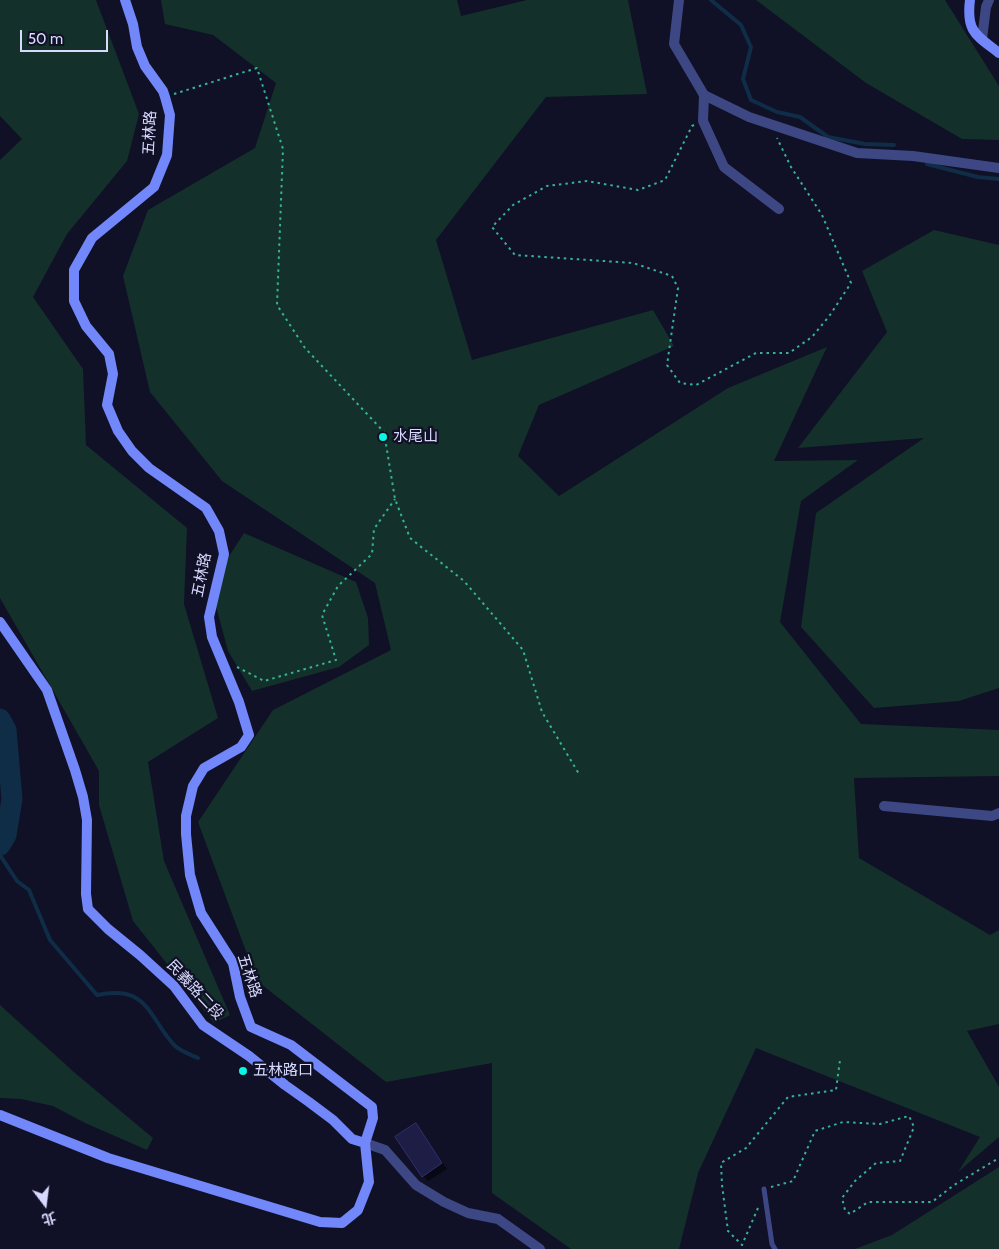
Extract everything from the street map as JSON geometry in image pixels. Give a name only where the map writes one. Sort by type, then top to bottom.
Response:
[{"type":"main road","name":"五林路","points":[[125,0],[133,24],[137,47],[145,66],[163,90],[165,96],[170,115],[167,155],[154,187],[92,238],[74,270],[74,301],[86,326],[109,354],[113,374],[107,405],[118,431],[149,468],[206,508],[219,531],[224,554],[209,616],[212,637],[249,735],[241,748],[204,768],[193,786],[186,816],[190,875],[201,913],[233,963],[240,997],[251,1027],[291,1044],[372,1106],[374,1118],[365,1143]]},
{"type":"main road","points":[[970,0],[968,16],[972,29],[999,53]]},
{"type":"main road","name":"民義路二段","points":[[0,622],[47,690],[75,770],[87,820],[86,894],[88,909],[108,929],[174,986],[203,1025],[249,1056],[333,1120],[352,1139],[365,1143]]},
{"type":"main road","points":[[0,1116],[108,1158],[320,1222],[342,1223],[358,1210],[369,1182],[365,1143]]},
{"type":"street","points":[[678,0],[674,44],[704,95],[703,121],[724,167],[779,209]]},
{"type":"street","points":[[982,39],[986,7],[989,0]]},
{"type":"street","points":[[704,95],[749,117],[856,153],[913,156],[999,168]]},
{"type":"street","points":[[884,806],[992,816],[999,813]]},
{"type":"street","points":[[365,1143],[385,1150],[416,1185],[444,1202],[468,1213],[498,1219],[540,1249]]},
{"type":"lane","points":[[764,1189],[774,1249]]},
{"type":"path","points":[[165,96],[257,68],[284,148],[277,304],[305,348],[384,432],[395,500],[410,538],[464,581],[523,650],[542,712],[579,774]]},
{"type":"path","points":[[703,121],[692,126],[665,180],[638,190],[586,180],[547,186],[513,205],[492,227],[515,255],[633,263],[672,276],[678,288],[667,365],[680,382],[696,386],[756,354],[789,353],[812,337],[830,315],[851,283],[822,215],[791,167],[769,123]]},
{"type":"path","points":[[222,660],[264,681],[336,660],[322,615],[338,586],[372,554],[374,529],[395,500]]},
{"type":"path","points":[[840,1060],[836,1090],[788,1097],[746,1148],[721,1163],[728,1231],[742,1245],[757,1212],[764,1189],[792,1181],[815,1130],[843,1122],[880,1124],[909,1116],[914,1127],[900,1161],[876,1163],[855,1181],[842,1198],[845,1210],[850,1214],[868,1202],[932,1202],[954,1185],[999,1158]]},
{"type":"green space","points":[[0,0],[96,0],[139,114],[127,161],[67,234],[33,297],[83,369],[86,445],[187,528],[184,604],[218,718],[148,762],[164,861],[230,1015],[214,1023],[133,921],[99,805],[99,771],[0,598],[0,160],[22,139],[0,116]]},
{"type":"green space","points":[[161,0],[457,0],[461,16],[527,0],[628,0],[647,94],[546,97],[436,240],[472,360],[653,310],[674,346],[539,405],[518,456],[559,496],[728,388],[827,347],[774,461],[858,460],[801,501],[780,622],[861,724],[999,730],[999,776],[854,778],[859,858],[990,935],[999,930],[999,1024],[967,1031],[999,1087],[999,1137],[958,1172],[980,1137],[756,1048],[698,1173],[679,1249],[571,1249],[492,1193],[492,1063],[386,1082],[257,981],[198,822],[273,710],[391,650],[375,583],[222,481],[150,392],[123,276],[148,210],[255,148],[276,83],[213,35],[165,24]]},
{"type":"green space","points":[[756,0],[945,0],[999,86],[999,140],[962,139],[866,83]]},
{"type":"green space","points":[[934,230],[999,245],[999,688],[959,701],[874,708],[801,627],[816,513],[924,438],[798,448],[887,332],[862,271]]},
{"type":"green space","points":[[244,533],[356,582],[368,618],[369,645],[339,667],[252,691],[228,651],[214,599],[226,561]]},
{"type":"green space","points":[[0,1005],[75,1073],[153,1138],[147,1150],[85,1123],[53,1106],[21,1099],[0,1098]]},
{"type":"green space","points":[[999,1167],[999,1249],[855,1249],[892,1235]]},
{"type":"building","points":[[416,1123],[442,1163],[422,1177],[395,1137]]},
{"type":"waterway","points":[[711,0],[741,25],[751,47],[743,79],[751,100],[777,112],[800,117],[828,137],[865,144],[894,145]]},
{"type":"waterway","points":[[927,164],[978,177],[999,179]]},
{"type":"waterway","points":[[0,719],[6,730],[12,799],[6,835],[0,845]]},
{"type":"waterway","points":[[0,855],[17,881],[29,890],[50,940],[97,995],[127,994],[137,999],[145,1005],[174,1045],[198,1058]]},
{"type":"place","name":"水尾山","points":[[383,437]]},
{"type":"place","name":"五林路口","points":[[243,1071]]}]
